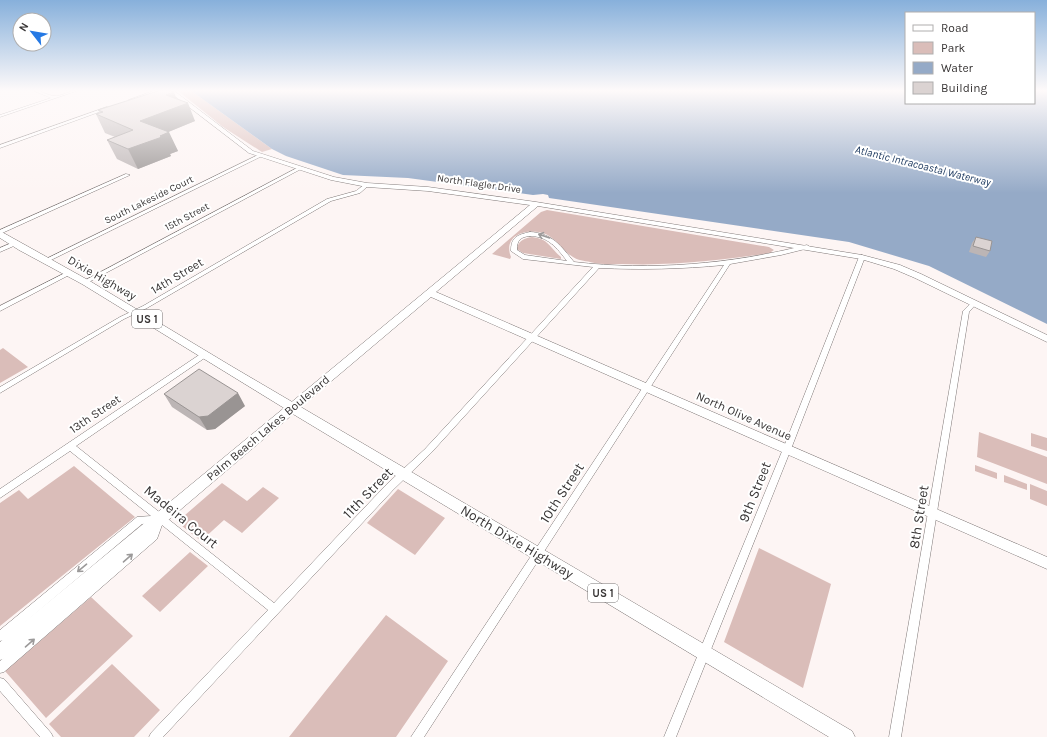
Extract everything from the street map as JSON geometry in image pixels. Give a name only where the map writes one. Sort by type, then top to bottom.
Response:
[{"type":"main road","name":"Dixie Highway","points":[[0,233],[14,244],[85,282],[292,408]]},
{"type":"main road","name":"North Dixie Highway","points":[[292,408],[846,737]]},
{"type":"main road","name":"Palm Beach Lakes Boulevard","points":[[0,652],[292,408]]},
{"type":"street","points":[[0,147],[63,124]]},
{"type":"street","name":"North Flagler Drive","points":[[214,124],[243,147],[260,156],[332,179],[367,185],[428,188],[862,257],[897,267],[918,276],[973,304],[990,310],[1047,340]]},
{"type":"street","name":"South Lakeside Court","points":[[46,261],[260,156]]},
{"type":"street","name":"15th Street","points":[[85,282],[299,169]]},
{"type":"street","points":[[0,233],[128,176]]},
{"type":"street","name":"14th Street","points":[[0,390],[122,318],[135,313],[329,200],[358,192],[367,185]]},
{"type":"street","name":"Palm Beach Lakes Boulevard","points":[[292,408],[536,204]]},
{"type":"street","name":"North Flagler Drive","points":[[572,263],[550,237],[536,234],[527,235],[518,238],[514,243],[514,251],[523,257],[572,263],[597,266],[652,268],[728,263],[769,257],[806,247]]},
{"type":"street","points":[[0,250],[14,244]]},
{"type":"street","name":"9th Street","points":[[670,737],[703,652],[787,449],[862,257]]},
{"type":"street","name":"10th Street","points":[[417,737],[728,263]]},
{"type":"street","name":"11th Street","points":[[155,737],[274,609],[404,474],[597,266]]},
{"type":"street","points":[[0,309],[69,273]]},
{"type":"street","name":"North Olive Avenue","points":[[430,293],[1047,563]]},
{"type":"street","name":"North Flagler Drive","points":[[973,304],[986,314],[1047,346]]},
{"type":"street","name":"8th Street","points":[[895,737],[966,311],[973,304]]},
{"type":"street","name":"13th Street","points":[[0,494],[204,354]]},
{"type":"street","name":"Madeira Court","points":[[70,446],[274,609]]},
{"type":"street","points":[[0,636],[140,520],[160,518],[154,536],[0,668]]},
{"type":"street","points":[[0,683],[46,737]]},
{"type":"green space","points":[[220,124],[238,124],[272,149],[262,152]]},
{"type":"green space","points":[[547,210],[769,247],[774,250],[771,252],[772,253],[698,262],[660,264],[602,264],[579,260],[568,254],[549,236],[533,231],[521,233],[512,240],[509,250],[511,257],[510,259],[492,254],[541,212]]},
{"type":"green space","points":[[532,237],[538,238],[548,244],[561,257],[561,259],[523,253],[517,249],[522,240]]},
{"type":"green space","points":[[3,348],[28,367],[0,383],[0,350]]},
{"type":"green space","points":[[979,432],[1047,457],[1047,484],[977,457]]},
{"type":"green space","points":[[1031,433],[1047,438],[1047,451],[1031,446]]},
{"type":"green space","points":[[975,465],[997,473],[997,479],[975,471]]},
{"type":"green space","points":[[74,466],[135,517],[0,626],[0,503],[19,490],[28,499]]},
{"type":"green space","points":[[1004,475],[1027,484],[1027,490],[1004,482]]},
{"type":"green space","points":[[222,483],[247,501],[263,487],[279,498],[242,533],[224,520],[201,541],[177,522]]},
{"type":"green space","points":[[1030,484],[1047,491],[1047,506],[1030,499]]},
{"type":"green space","points":[[398,489],[445,518],[415,555],[367,523]]},
{"type":"green space","points":[[759,548],[831,584],[803,688],[724,642]]},
{"type":"green space","points":[[190,552],[208,566],[160,612],[142,596]]},
{"type":"green space","points":[[91,597],[133,636],[46,718],[5,671]]},
{"type":"green space","points":[[386,615],[448,661],[396,737],[289,737]]},
{"type":"green space","points":[[112,664],[160,710],[134,737],[61,737],[49,724]]},
{"type":"water","name":"Atlantic Intracoastal Waterway","points":[[238,124],[1047,124],[1047,324],[929,266],[849,242],[549,198],[548,195],[543,194],[533,195],[408,178],[343,175],[286,156],[272,149]]},
{"type":"building","points":[[120,124],[149,124],[169,132],[160,136],[162,137],[128,149],[107,140],[133,130]]},
{"type":"building","points":[[976,237],[992,241],[990,251],[973,246]]},
{"type":"building","points":[[199,369],[238,393],[208,416],[199,417],[164,394]]}]
